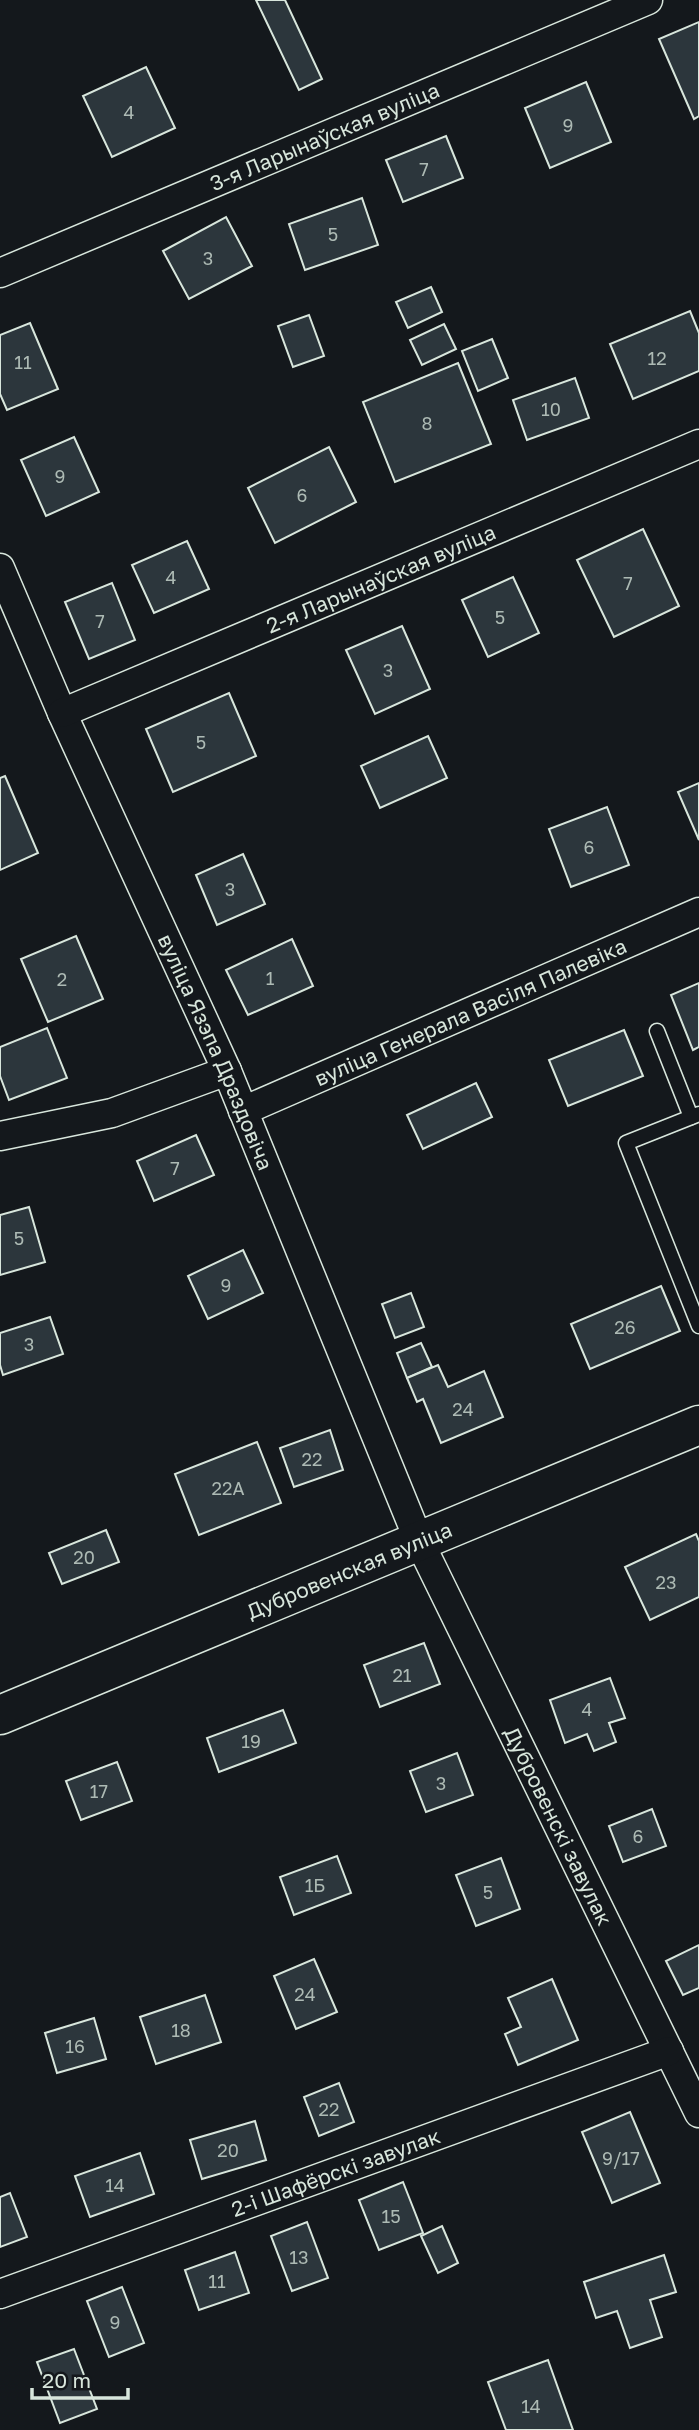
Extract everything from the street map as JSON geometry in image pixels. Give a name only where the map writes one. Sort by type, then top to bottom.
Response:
[{"type":"main road","name":"Дубровенская вуліца","points":[[0,1715],[699,1425]]},
{"type":"street","name":"3-я Ларынаўская вуліца","points":[[0,273],[648,0]]},
{"type":"street","name":"2-я Ларынаўская вуліца","points":[[62,713],[699,444]]},
{"type":"street","name":"вуліца Язэпа Драздовіча","points":[[0,568],[62,713],[227,1071],[419,1541]]},
{"type":"street","name":"вуліца Генерала Васіля Палевіка","points":[[243,1111],[699,912]]},
{"type":"street","points":[[0,1136],[112,1113],[227,1071]]},
{"type":"street","name":"Дубровенскі завулак","points":[[419,1541],[699,2113]]},
{"type":"street","name":"2-і Шафёрскі завулак","points":[[0,2294],[669,2050]]},
{"type":"lane","points":[[656,1031],[695,1116],[626,1143],[699,1326]]},
{"type":"building","points":[[256,0],[285,0],[322,79],[299,90]]},
{"type":"building","points":[[699,22],[699,116],[694,119],[659,39]]},
{"type":"building","points":[[146,67],[175,128],[112,157],[83,96]]},
{"type":"building","points":[[586,82],[611,142],[550,168],[525,108]]},
{"type":"building","points":[[446,136],[463,178],[403,202],[386,160]]},
{"type":"building","points":[[362,198],[378,245],[305,270],[289,224]]},
{"type":"building","points":[[226,217],[252,266],[189,299],[163,251]]},
{"type":"building","points":[[431,287],[442,312],[408,328],[396,302]]},
{"type":"building","points":[[690,311],[699,333],[699,371],[633,399],[610,344]]},
{"type":"building","points":[[309,315],[324,356],[293,367],[278,326]]},
{"type":"building","points":[[30,323],[58,389],[7,410],[0,394],[0,335]]},
{"type":"building","points":[[444,324],[456,349],[422,365],[410,340]]},
{"type":"building","points":[[492,339],[508,378],[478,391],[462,351]]},
{"type":"building","points":[[458,363],[491,444],[395,482],[363,402]]},
{"type":"building","points":[[575,378],[589,418],[527,440],[513,400]]},
{"type":"building","points":[[74,437],[99,492],[46,516],[21,460]]},
{"type":"building","points":[[329,447],[356,502],[275,543],[248,488]]},
{"type":"building","points":[[643,529],[679,606],[614,637],[577,560]]},
{"type":"building","points":[[187,541],[209,589],[154,613],[132,565]]},
{"type":"building","points":[[513,577],[539,633],[488,657],[462,600]]},
{"type":"building","points":[[112,583],[135,640],[89,659],[65,602]]},
{"type":"building","points":[[402,626],[430,689],[375,714],[346,650]]},
{"type":"building","points":[[229,693],[256,756],[173,792],[146,729]]},
{"type":"building","points":[[428,736],[447,778],[380,808],[361,766]]},
{"type":"building","points":[[5,776],[38,853],[0,870],[0,778]]},
{"type":"building","points":[[699,783],[699,840],[678,792]]},
{"type":"building","points":[[607,807],[629,865],[571,887],[549,829]]},
{"type":"building","points":[[243,854],[265,904],[217,925],[196,875]]},
{"type":"building","points":[[76,936],[103,999],[48,1022],[21,959]]},
{"type":"building","points":[[292,939],[313,986],[248,1015],[226,970]]},
{"type":"building","points":[[699,983],[699,1047],[693,1050],[671,995]]},
{"type":"building","points":[[47,1028],[67,1078],[9,1100],[0,1076],[0,1047]]},
{"type":"building","points":[[624,1030],[643,1076],[568,1106],[549,1060]]},
{"type":"building","points":[[476,1083],[492,1117],[423,1149],[407,1115]]},
{"type":"building","points":[[196,1135],[214,1175],[154,1201],[137,1161]]},
{"type":"building","points":[[29,1207],[45,1262],[0,1275],[0,1215]]},
{"type":"building","points":[[243,1250],[263,1293],[208,1319],[188,1276]]},
{"type":"building","points":[[661,1286],[680,1331],[590,1369],[571,1324]]},
{"type":"building","points":[[411,1293],[424,1327],[395,1338],[382,1304]]},
{"type":"building","points":[[50,1317],[63,1354],[3,1375],[0,1365],[0,1333]]},
{"type":"building","points":[[421,1343],[432,1367],[407,1378],[397,1353]]},
{"type":"building","points":[[438,1365],[448,1387],[484,1371],[503,1417],[441,1443],[423,1399],[417,1402],[407,1378]]},
{"type":"building","points":[[330,1430],[343,1470],[294,1487],[280,1448]]},
{"type":"building","points":[[257,1442],[281,1503],[199,1535],[175,1474]]},
{"type":"building","points":[[106,1530],[119,1562],[62,1584],[49,1553]]},
{"type":"building","points":[[696,1534],[699,1541],[699,1597],[650,1620],[625,1567]]},
{"type":"building","points":[[424,1643],[440,1684],[380,1707],[364,1665]]},
{"type":"building","points":[[610,1678],[625,1718],[609,1723],[616,1742],[594,1751],[587,1734],[565,1743],[550,1700]]},
{"type":"building","points":[[283,1710],[296,1743],[219,1772],[207,1738]]},
{"type":"building","points":[[457,1753],[473,1795],[426,1812],[410,1771]]},
{"type":"building","points":[[117,1762],[132,1801],[81,1820],[66,1781]]},
{"type":"building","points":[[652,1809],[666,1846],[623,1862],[609,1826]]},
{"type":"building","points":[[337,1856],[351,1893],[294,1915],[280,1877]]},
{"type":"building","points":[[501,1858],[520,1909],[476,1926],[456,1875]]},
{"type":"building","points":[[699,1945],[699,1988],[683,1995],[666,1961]]},
{"type":"building","points":[[314,1959],[337,2012],[296,2029],[274,1976]]},
{"type":"building","points":[[552,1979],[578,2040],[518,2065],[505,2034],[521,2027],[508,1998]]},
{"type":"building","points":[[205,1995],[221,2042],[156,2064],[140,2017]]},
{"type":"building","points":[[94,2018],[106,2059],[57,2073],[45,2033]]},
{"type":"building","points":[[339,2083],[354,2122],[319,2136],[304,2097]]},
{"type":"building","points":[[630,2112],[660,2183],[612,2203],[582,2132]]},
{"type":"building","points":[[255,2121],[266,2160],[202,2179],[190,2140]]},
{"type":"building","points":[[140,2153],[154,2194],[90,2217],[75,2176]]},
{"type":"building","points":[[403,2182],[423,2233],[379,2250],[359,2200]]},
{"type":"building","points":[[10,2193],[27,2237],[0,2247],[0,2197]]},
{"type":"building","points":[[307,2222],[328,2278],[292,2291],[271,2236]]},
{"type":"building","points":[[442,2226],[458,2263],[438,2273],[421,2236]]},
{"type":"building","points":[[235,2252],[249,2293],[199,2310],[185,2270]]},
{"type":"building","points":[[664,2255],[676,2292],[650,2300],[662,2337],[630,2348],[617,2311],[596,2318],[584,2282]]},
{"type":"building","points":[[122,2287],[144,2343],[109,2357],[87,2301]]},
{"type":"building","points":[[74,2349],[97,2409],[60,2423],[37,2362]]},
{"type":"building","points":[[548,2360],[573,2430],[506,2430],[488,2382]]}]
